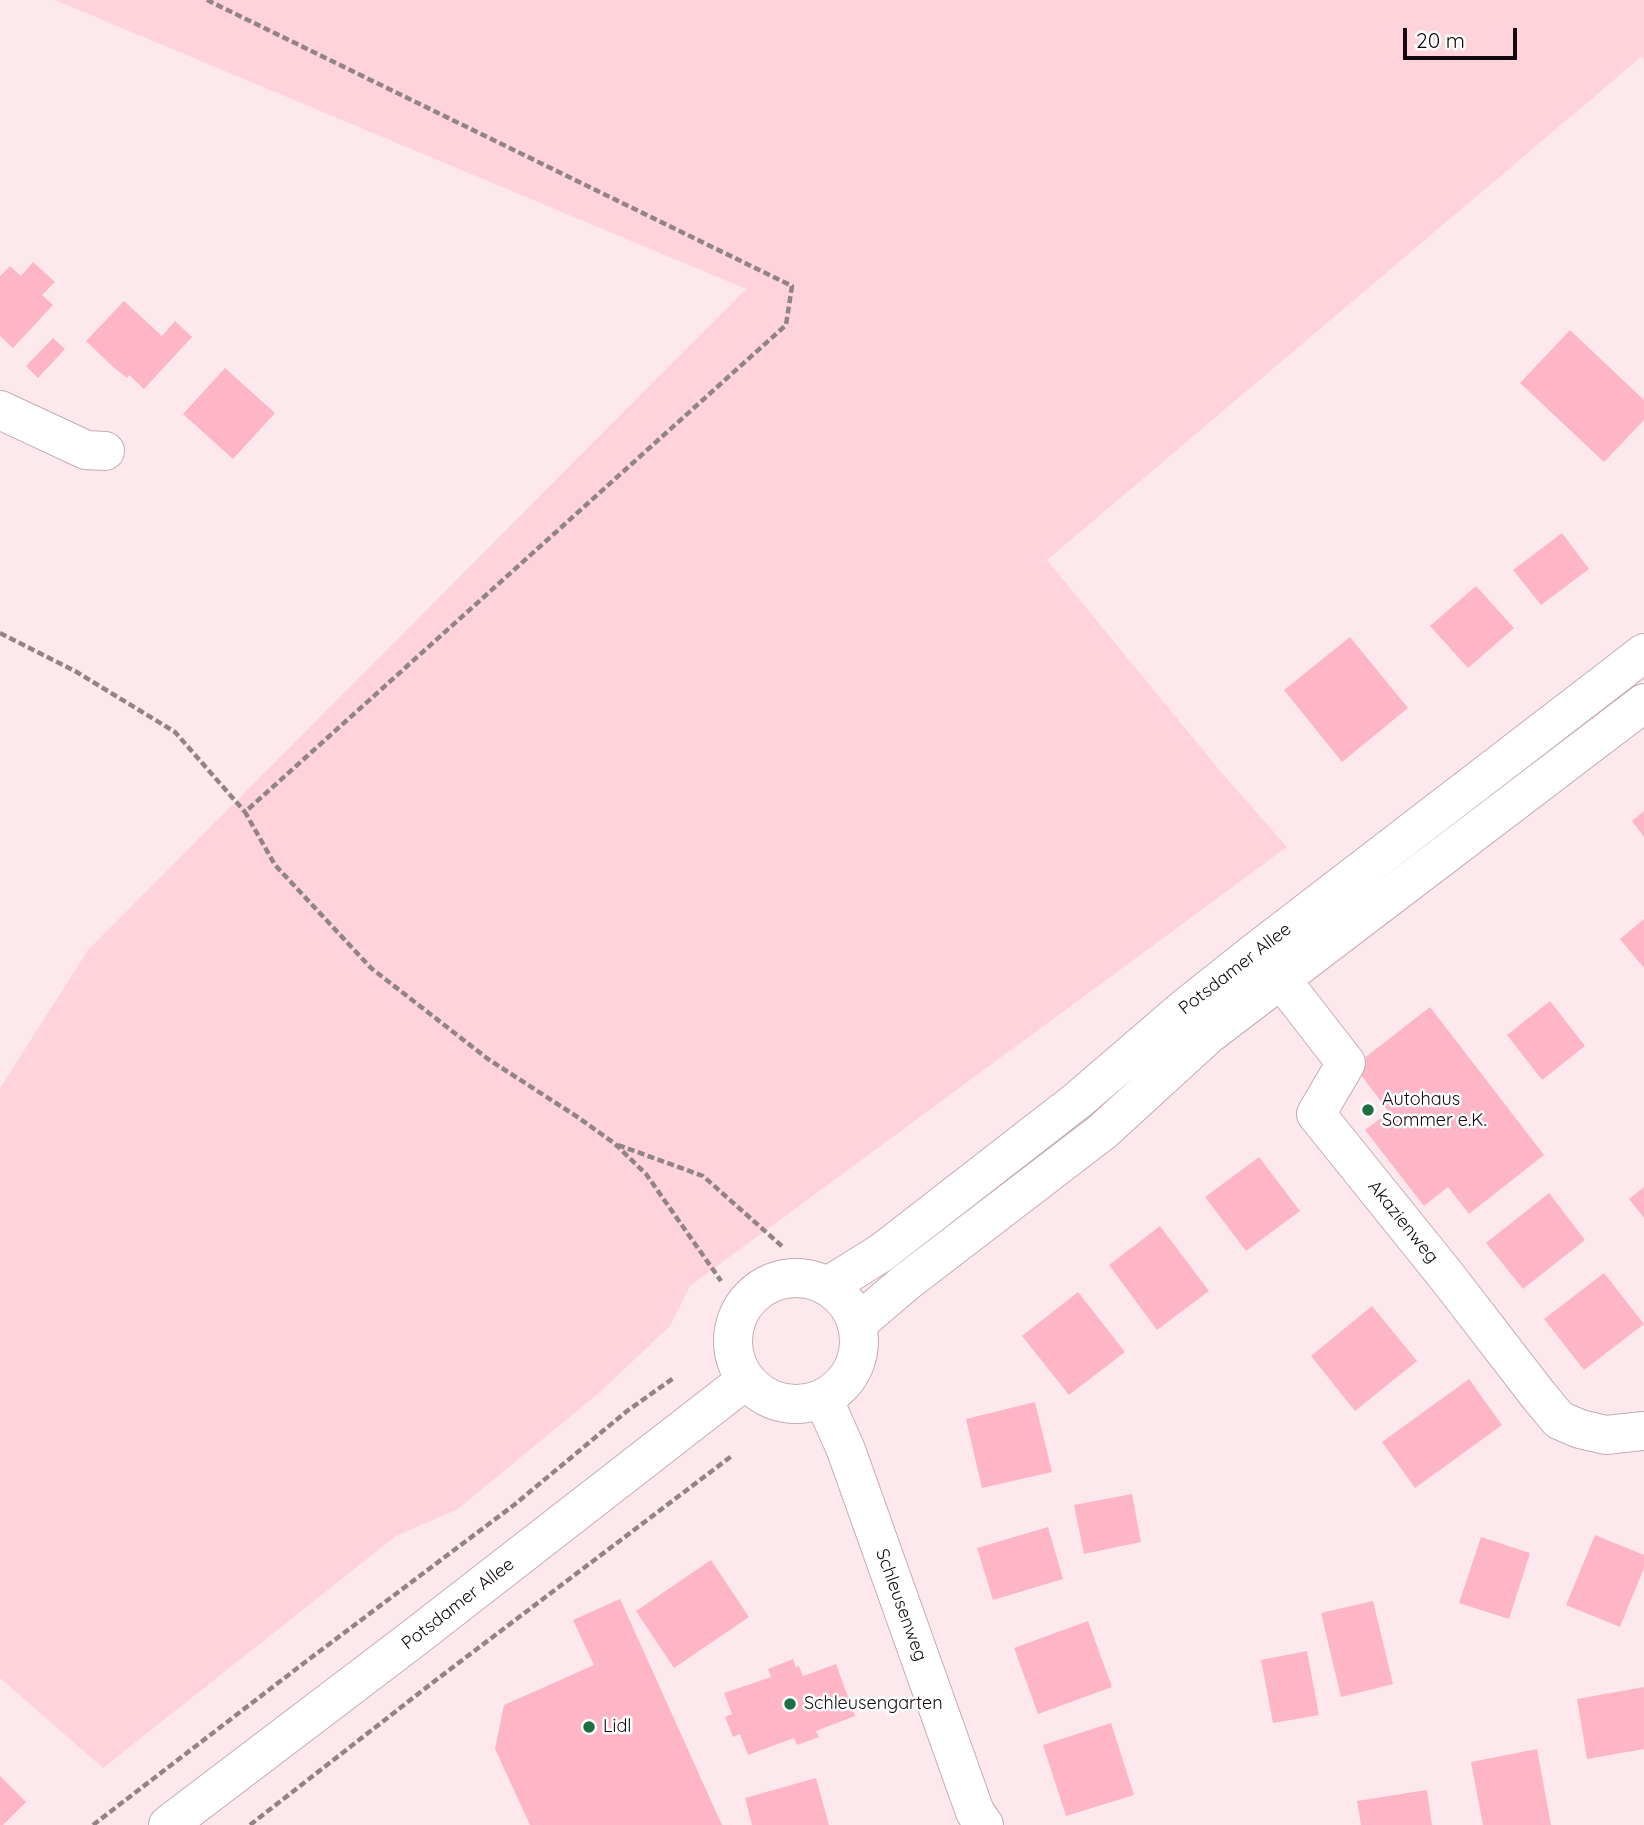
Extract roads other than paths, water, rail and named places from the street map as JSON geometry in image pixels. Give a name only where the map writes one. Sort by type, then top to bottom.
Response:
[{"type":"street","points":[[0,410],[86,450],[105,451]]},
{"type":"street","name":"Potsdamer Allee","points":[[857,1324],[1102,1132],[1208,1035],[1269,965],[1644,653]]},
{"type":"street","name":"Potsdamer Allee","points":[[828,1286],[881,1253],[1078,1100],[1185,1008],[1269,965],[1541,783],[1644,703]]},
{"type":"street","name":"Akazienweg","points":[[1269,965],[1346,1063],[1316,1114],[1539,1396],[1559,1420],[1580,1429],[1605,1435],[1644,1432]]},
{"type":"street","points":[[786,1279],[807,1279],[828,1286],[841,1296],[851,1309],[857,1324],[860,1341],[857,1359],[850,1375],[838,1389],[823,1398],[803,1404],[781,1403],[762,1394],[746,1380],[736,1361],[733,1339],[737,1318],[748,1300],[765,1286],[786,1279]]},
{"type":"street","name":"Potsdamer Allee","points":[[168,1825],[746,1380]]},
{"type":"street","name":"Schleusenweg","points":[[823,1398],[846,1450],[978,1821]]},
{"type":"place","name":"Autohaus Sommer e.K.","points":[[1368,1110]]},
{"type":"place","name":"Schleusengarten","points":[[790,1704]]},
{"type":"place","name":"Lidl","points":[[589,1727]]}]
